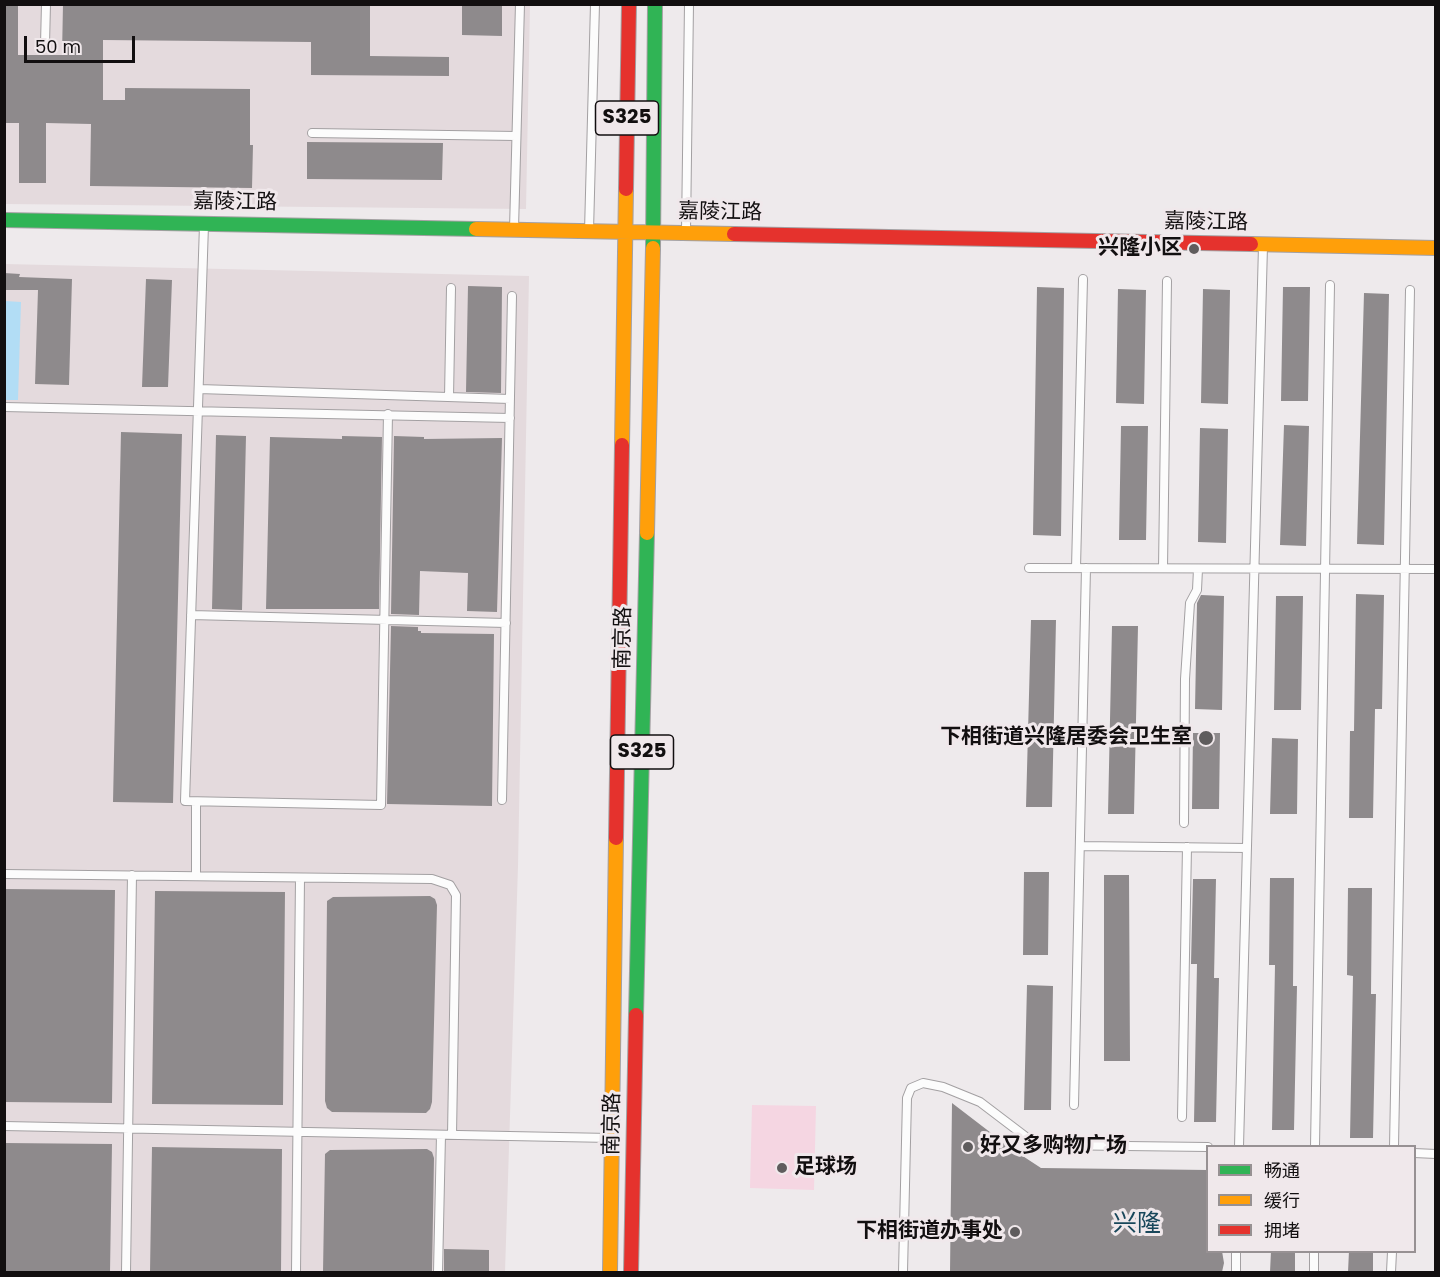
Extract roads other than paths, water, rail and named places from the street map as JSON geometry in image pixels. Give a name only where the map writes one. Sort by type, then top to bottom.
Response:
[{"type":"main road","name":"南京路","points":[[609,1272],[629,4]]},
{"type":"main road","name":"南京路","points":[[631,1272],[653,232],[655,4]]},
{"type":"main road","name":"嘉陵江路","points":[[4,220],[1436,248]]},
{"type":"lane","points":[[45,44],[46,4]]},
{"type":"lane","points":[[514,230],[520,4]]},
{"type":"lane","points":[[589,232],[595,4]]},
{"type":"lane","points":[[686,233],[688,4]]},
{"type":"lane","points":[[312,133],[516,136]]},
{"type":"lane","points":[[204,224],[185,801],[381,805],[388,414]]},
{"type":"lane","points":[[1239,1145],[1263,245]]},
{"type":"lane","points":[[1076,568],[1083,279]]},
{"type":"lane","points":[[1163,568],[1167,281]]},
{"type":"lane","points":[[1316,1145],[1330,285]]},
{"type":"lane","points":[[449,397],[451,288]]},
{"type":"lane","points":[[1394,1145],[1410,290]]},
{"type":"lane","points":[[502,800],[512,296]]},
{"type":"lane","points":[[199,389],[510,399]]},
{"type":"lane","points":[[4,407],[510,418]]},
{"type":"lane","points":[[1029,568],[1436,569]]},
{"type":"lane","points":[[1074,1105],[1086,568]]},
{"type":"lane","points":[[1184,823],[1185,679],[1190,603],[1197,590],[1198,568]]},
{"type":"lane","points":[[191,615],[506,623]]},
{"type":"lane","points":[[196,802],[196,876]]},
{"type":"lane","points":[[1080,846],[1247,848]]},
{"type":"lane","points":[[1182,1117],[1187,847]]},
{"type":"lane","points":[[4,874],[432,879],[450,885],[456,895],[452,1135]]},
{"type":"lane","points":[[126,1272],[132,875]]},
{"type":"lane","points":[[296,1272],[300,878]]},
{"type":"lane","points":[[903,1272],[907,1098],[912,1088],[923,1083],[944,1087],[980,1102],[1030,1140],[1044,1145],[1206,1147]]},
{"type":"lane","points":[[4,1126],[612,1138]]},
{"type":"lane","points":[[438,1272],[441,1135]]},
{"type":"lane","points":[[1416,1154],[1436,1154]]},
{"type":"lane","points":[[1236,1253],[1236,1272]]},
{"type":"lane","points":[[1314,1253],[1314,1272]]},
{"type":"lane","points":[[1391,1272],[1392,1253]]},
{"type":"water","points":[[5,301],[21,302],[18,400],[5,400]]},
{"type":"place","name":"兴隆小区","points":[[1194,249]]},
{"type":"place","name":"下相街道兴隆居委会卫生室","points":[[1206,738]]},
{"type":"place","name":"好又多购物广场","points":[[968,1147]]},
{"type":"place","name":"足球场","points":[[782,1168]]},
{"type":"place","name":"下相街道办事处","points":[[1015,1232]]},
{"type":"district","name":"兴隆","points":[[1137,1225]]}]
